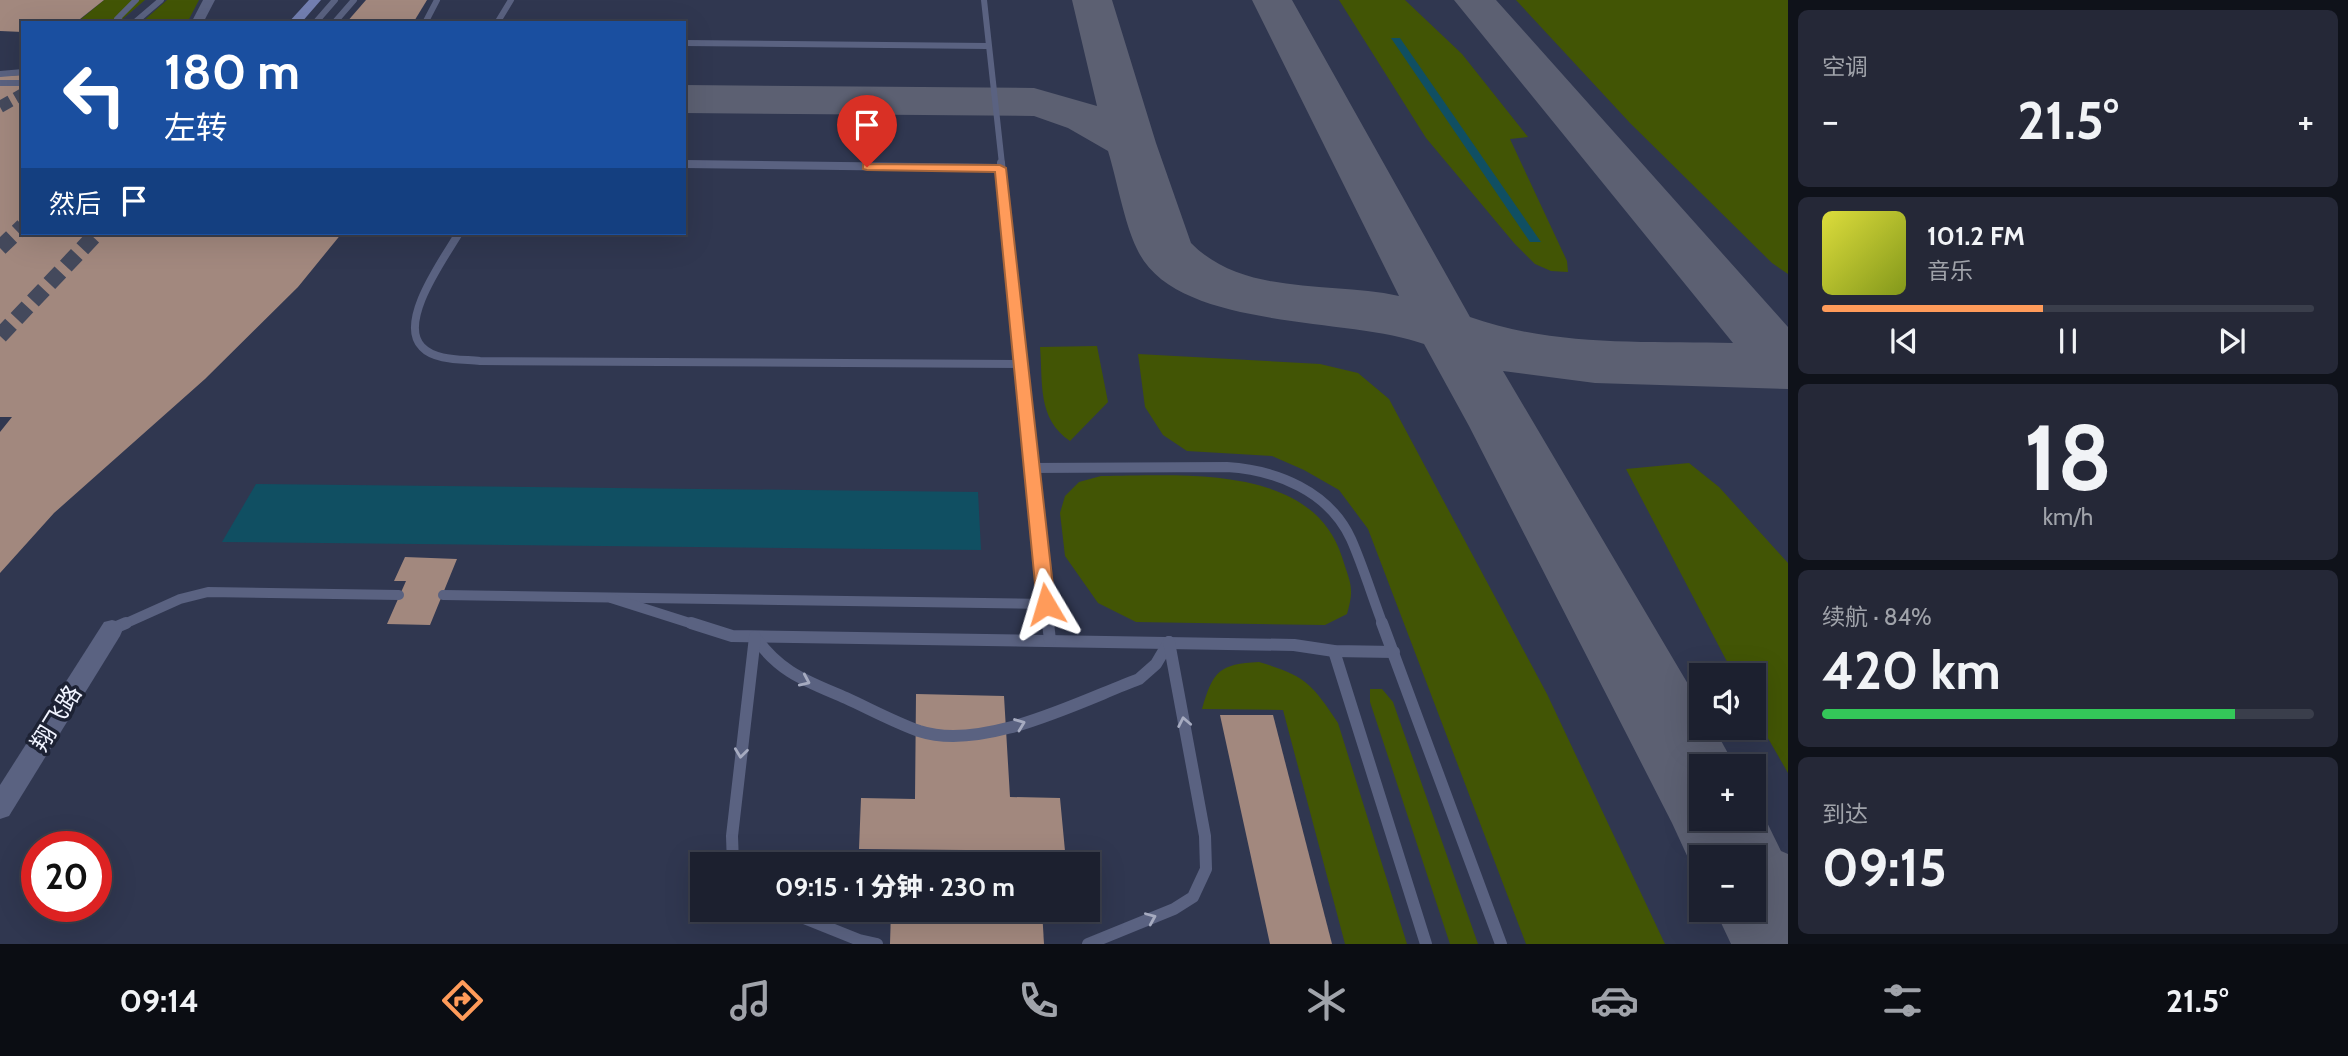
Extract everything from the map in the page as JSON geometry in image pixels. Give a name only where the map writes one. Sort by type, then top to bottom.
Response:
[{"type":"main road","points":[[295,21],[315,0]]},
{"type":"street","points":[[198,21],[209,0]]},
{"type":"street","name":"翔飞路","points":[[0,807],[111,629]]},
{"type":"lane","points":[[120,21],[117,19],[136,0]]},
{"type":"lane","points":[[136,21],[161,0]]},
{"type":"lane","points":[[317,21],[335,0]]},
{"type":"lane","points":[[336,21],[354,0]]},
{"type":"lane","points":[[426,21],[437,0]]},
{"type":"lane","points":[[498,21],[511,0]]},
{"type":"lane","points":[[985,0],[987,46],[993,80],[1030,468],[1050,640]]},
{"type":"lane","points":[[686,43],[987,46]]},
{"type":"lane","points":[[0,74],[21,72]]},
{"type":"lane","points":[[0,83],[21,83]]},
{"type":"lane","points":[[686,164],[1000,168]]},
{"type":"lane","points":[[458,235],[418,305],[412,324],[413,339],[424,350],[441,356],[480,361],[1020,364]]},
{"type":"lane","points":[[1030,468],[1224,467],[1260,471],[1287,479],[1311,494],[1334,514],[1350,537],[1501,944]]},
{"type":"lane","points":[[111,629],[180,599],[208,592],[399,595]]},
{"type":"lane","points":[[443,595],[1046,604]]},
{"type":"lane","points":[[611,598],[732,636],[1294,645],[1334,652],[1394,653]]},
{"type":"lane","points":[[755,637],[769,657],[790,674],[920,731],[939,735],[986,735],[1001,731],[1139,679],[1156,664],[1169,642]]},
{"type":"lane","points":[[733,852],[732,836],[755,637]]},
{"type":"lane","points":[[1088,944],[1174,909],[1193,897],[1206,869],[1205,836],[1169,642]]},
{"type":"lane","points":[[1334,652],[1426,944]]},
{"type":"lane","points":[[814,922],[859,940],[877,944]]},
{"type":"shaded area","points":[[0,0],[1788,0],[1788,944],[0,944]]},
{"type":"shaded area","points":[[1391,38],[1400,38],[1541,242],[1530,242]]},
{"type":"shaded area","points":[[256,484],[978,492],[981,550],[222,542]]},
{"type":"green space","points":[[104,0],[145,0],[120,21],[78,21]]},
{"type":"green space","points":[[167,0],[199,0],[188,21],[143,21]]},
{"type":"green space","points":[[1339,0],[1405,0],[1462,54],[1528,137],[1510,139],[1567,261],[1568,272],[1551,271],[1535,264],[1514,243],[1426,138]]},
{"type":"green space","points":[[1516,0],[1788,0],[1788,274],[1772,263],[1630,123]]},
{"type":"green space","points":[[1097,346],[1108,402],[1070,441],[1059,432],[1047,411],[1042,387],[1040,347]]},
{"type":"green space","points":[[1138,354],[1320,364],[1358,373],[1389,399],[1547,694],[1665,944],[1526,944],[1368,529],[1339,490],[1304,470],[1272,456],[1187,451],[1163,435],[1145,407]]},
{"type":"green space","points":[[1689,463],[1719,487],[1788,563],[1788,773],[1766,735],[1766,663],[1728,663],[1626,469]]},
{"type":"green space","points":[[1167,475],[1239,481],[1273,490],[1303,504],[1326,526],[1342,557],[1351,591],[1347,614],[1325,625],[1136,622],[1098,603],[1065,556],[1060,513],[1065,496],[1079,482],[1101,476]]},
{"type":"green space","points":[[1259,662],[1306,682],[1338,723],[1407,944],[1345,944],[1283,710],[1202,709],[1210,686],[1220,672],[1235,665]]},
{"type":"green space","points":[[1370,689],[1382,689],[1393,702],[1478,944],[1450,944],[1370,702]]},
{"type":"building","points":[[0,0],[104,0],[78,21],[21,21],[21,32],[0,31]]},
{"type":"building","points":[[366,0],[427,0],[414,21],[348,21]]},
{"type":"building","points":[[21,75],[21,235],[340,235],[298,287],[205,379],[54,513],[0,573],[0,432],[12,417],[0,417],[0,76]]},
{"type":"building","points":[[405,557],[457,559],[430,625],[387,624],[406,581],[394,581]]},
{"type":"building","points":[[916,694],[1004,696],[1010,797],[1060,798],[1065,851],[859,849],[861,798],[915,799]]},
{"type":"building","points":[[1220,715],[1273,715],[1332,944],[1270,944]]},
{"type":"building","points":[[891,922],[1043,922],[1044,944],[890,944]]},
{"type":"taxiway","points":[[1092,0],[1131,143]]},
{"type":"taxiway","points":[[1272,0],[1447,331]]},
{"type":"taxiway","points":[[1474,0],[1786,365]]},
{"type":"taxiway","points":[[686,99],[1034,102],[1073,112],[1131,143]]},
{"type":"taxiway","points":[[1131,143],[1165,249],[1179,264],[1216,285],[1262,299],[1392,314],[1447,331]]},
{"type":"taxiway","points":[[1447,331],[1494,348],[1543,357],[1595,362],[1786,365]]},
{"type":"taxiway","points":[[1447,331],[1503,426],[1689,769]]},
{"type":"taxiway","points":[[1722,831],[1730,845]]},
{"type":"taxiway","points":[[1766,910],[1784,944]]},
{"type":"tunnel","points":[[0,107],[21,95]]},
{"type":"tunnel","points":[[0,248],[21,228]]},
{"type":"tunnel","points":[[0,336],[95,235]]},
{"type":"route","points":[[867,167],[1000,168],[1046,604]]}]
